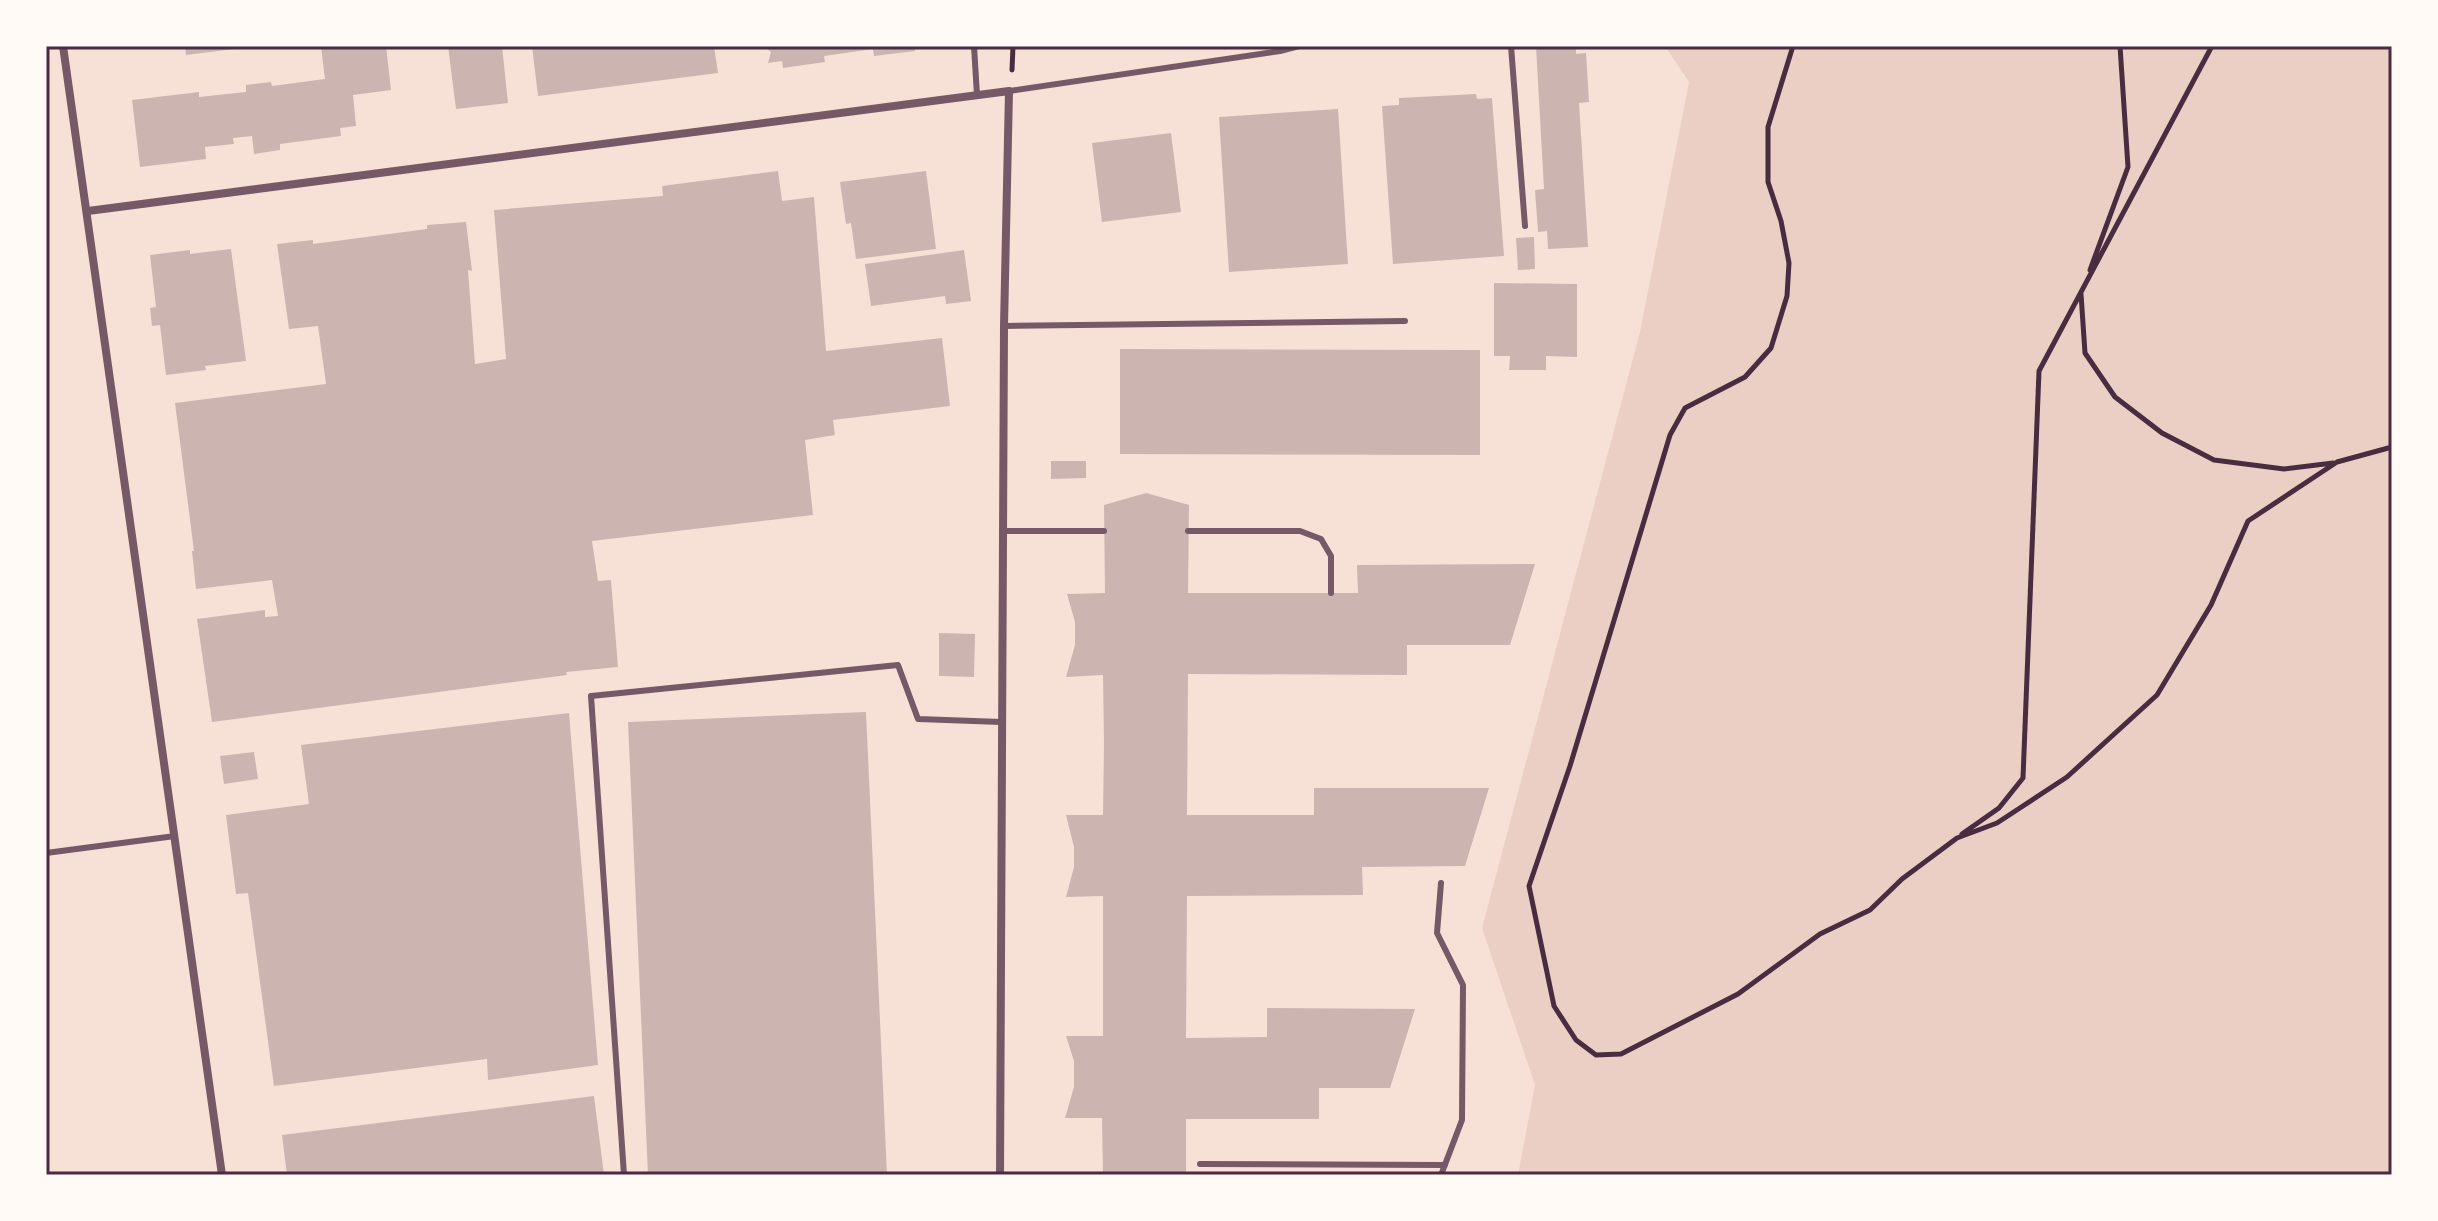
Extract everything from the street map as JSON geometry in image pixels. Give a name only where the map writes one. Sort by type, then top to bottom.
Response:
[{"type":"street","points":[[63,46],[222,1175]]},
{"type":"street","points":[[88,211],[1009,91],[1004,326],[1000,1175]]},
{"type":"lane","points":[[974,46],[977,95]]},
{"type":"lane","points":[[1009,91],[1299,46]]},
{"type":"lane","points":[[1511,46],[1525,226]]},
{"type":"lane","points":[[1004,326],[1405,321]]},
{"type":"lane","points":[[1005,531],[1104,531]]},
{"type":"lane","points":[[1188,531],[1300,531],[1321,539],[1331,556],[1331,593]]},
{"type":"lane","points":[[624,1175],[591,696],[898,665],[918,719],[1001,722]]},
{"type":"lane","points":[[46,853],[175,836]]},
{"type":"lane","points":[[1441,883],[1437,933],[1463,985],[1462,1120],[1441,1175]]},
{"type":"lane","points":[[1200,1164],[1445,1165]]},
{"type":"path","points":[[1793,46],[1768,127],[1768,182],[1781,221],[1789,263],[1787,296],[1771,348],[1745,377],[1685,408],[1670,435],[1570,766],[1529,886],[1554,1006],[1576,1040],[1596,1055],[1621,1054],[1738,994],[1820,934],[1870,910],[1902,879],[1999,808],[2023,778],[2039,371],[2212,46]]},
{"type":"path","points":[[2120,46],[2128,167],[2081,292],[2085,353],[2115,397],[2162,433],[2214,460],[2284,469],[2337,462],[2392,447]]},
{"type":"path","points":[[1957,838],[1997,823],[2067,777],[2157,695],[2211,605],[2248,521],[2337,462]]},
{"type":"shaded area","points":[[1665,46],[2392,46],[2392,1175],[1518,1175],[1535,1085],[1482,928],[1640,332],[1689,82]]},
{"type":"building","points":[[185,46],[234,46],[234,49],[186,55]]},
{"type":"building","points":[[321,46],[386,46],[391,90],[353,95],[356,126],[340,128],[341,136],[280,144],[280,150],[254,154],[252,136],[233,138],[234,144],[205,147],[206,159],[140,167],[132,100],[199,92],[199,97],[246,92],[246,85],[271,82],[272,86],[325,79]]},
{"type":"building","points":[[448,46],[502,46],[508,103],[456,109]]},
{"type":"building","points":[[532,46],[714,46],[718,73],[538,96]]},
{"type":"building","points":[[763,46],[915,46],[915,51],[874,56],[873,49],[824,56],[825,62],[783,68],[782,61],[768,63],[771,52]]},
{"type":"building","points":[[1536,46],[1576,46],[1576,54],[1586,53],[1589,102],[1579,103],[1588,247],[1548,249],[1547,231],[1538,232],[1535,190],[1544,189]]},
{"type":"building","points":[[1476,94],[1477,99],[1492,98],[1504,256],[1393,264],[1382,106],[1399,105],[1399,98]]},
{"type":"building","points":[[1338,109],[1348,264],[1229,272],[1219,117]]},
{"type":"building","points":[[1171,133],[1181,212],[1102,222],[1092,143]]},
{"type":"building","points":[[778,171],[782,201],[814,197],[826,351],[942,338],[950,406],[833,420],[835,435],[805,440],[813,515],[592,541],[598,581],[611,580],[618,667],[212,722],[197,619],[265,610],[265,617],[278,616],[272,580],[196,589],[175,403],[326,384],[318,326],[289,329],[277,244],[313,240],[313,244],[427,229],[427,225],[466,222],[472,271],[468,270],[475,364],[506,359],[494,210],[663,196],[662,186]]},
{"type":"building","points":[[926,171],[936,249],[856,259],[851,223],[846,224],[840,182]]},
{"type":"building","points":[[1534,237],[1535,269],[1518,270],[1516,238]]},
{"type":"building","points":[[231,249],[246,361],[166,375],[160,325],[152,326],[150,308],[156,307],[150,255]]},
{"type":"building","points":[[964,250],[971,301],[946,304],[945,296],[871,306],[865,264]]},
{"type":"building","points":[[1494,283],[1577,284],[1577,357],[1546,356],[1546,370],[1509,370],[1510,356],[1494,356]]},
{"type":"building","points":[[1120,349],[1480,350],[1480,455],[1120,454]]},
{"type":"building","points":[[1051,461],[1086,461],[1086,478],[1051,479]]},
{"type":"building","points":[[1146,493],[1189,505],[1188,593],[1358,593],[1357,565],[1535,564],[1510,645],[1407,645],[1407,675],[1188,674],[1187,815],[1314,815],[1314,788],[1489,788],[1465,866],[1362,867],[1363,895],[1187,896],[1186,1038],[1267,1037],[1267,1008],[1415,1009],[1390,1088],[1319,1088],[1319,1119],[1186,1119],[1186,1175],[1103,1175],[1102,1118],[1065,1118],[1074,1087],[1074,1061],[1066,1036],[1103,1036],[1103,896],[1066,897],[1074,867],[1074,847],[1066,815],[1103,815],[1103,675],[1066,677],[1075,645],[1075,622],[1067,594],[1105,593],[1104,505]]},
{"type":"building","points":[[939,633],[975,634],[974,677],[939,676]]},
{"type":"building","points":[[866,712],[887,1175],[648,1175],[628,722]]},
{"type":"building","points":[[569,713],[598,1065],[488,1080],[487,1059],[274,1086],[248,893],[236,894],[226,815],[309,804],[301,745]]},
{"type":"building","points":[[254,752],[258,779],[224,784],[220,756]]},
{"type":"building","points":[[594,1096],[604,1175],[287,1175],[282,1135]]}]
